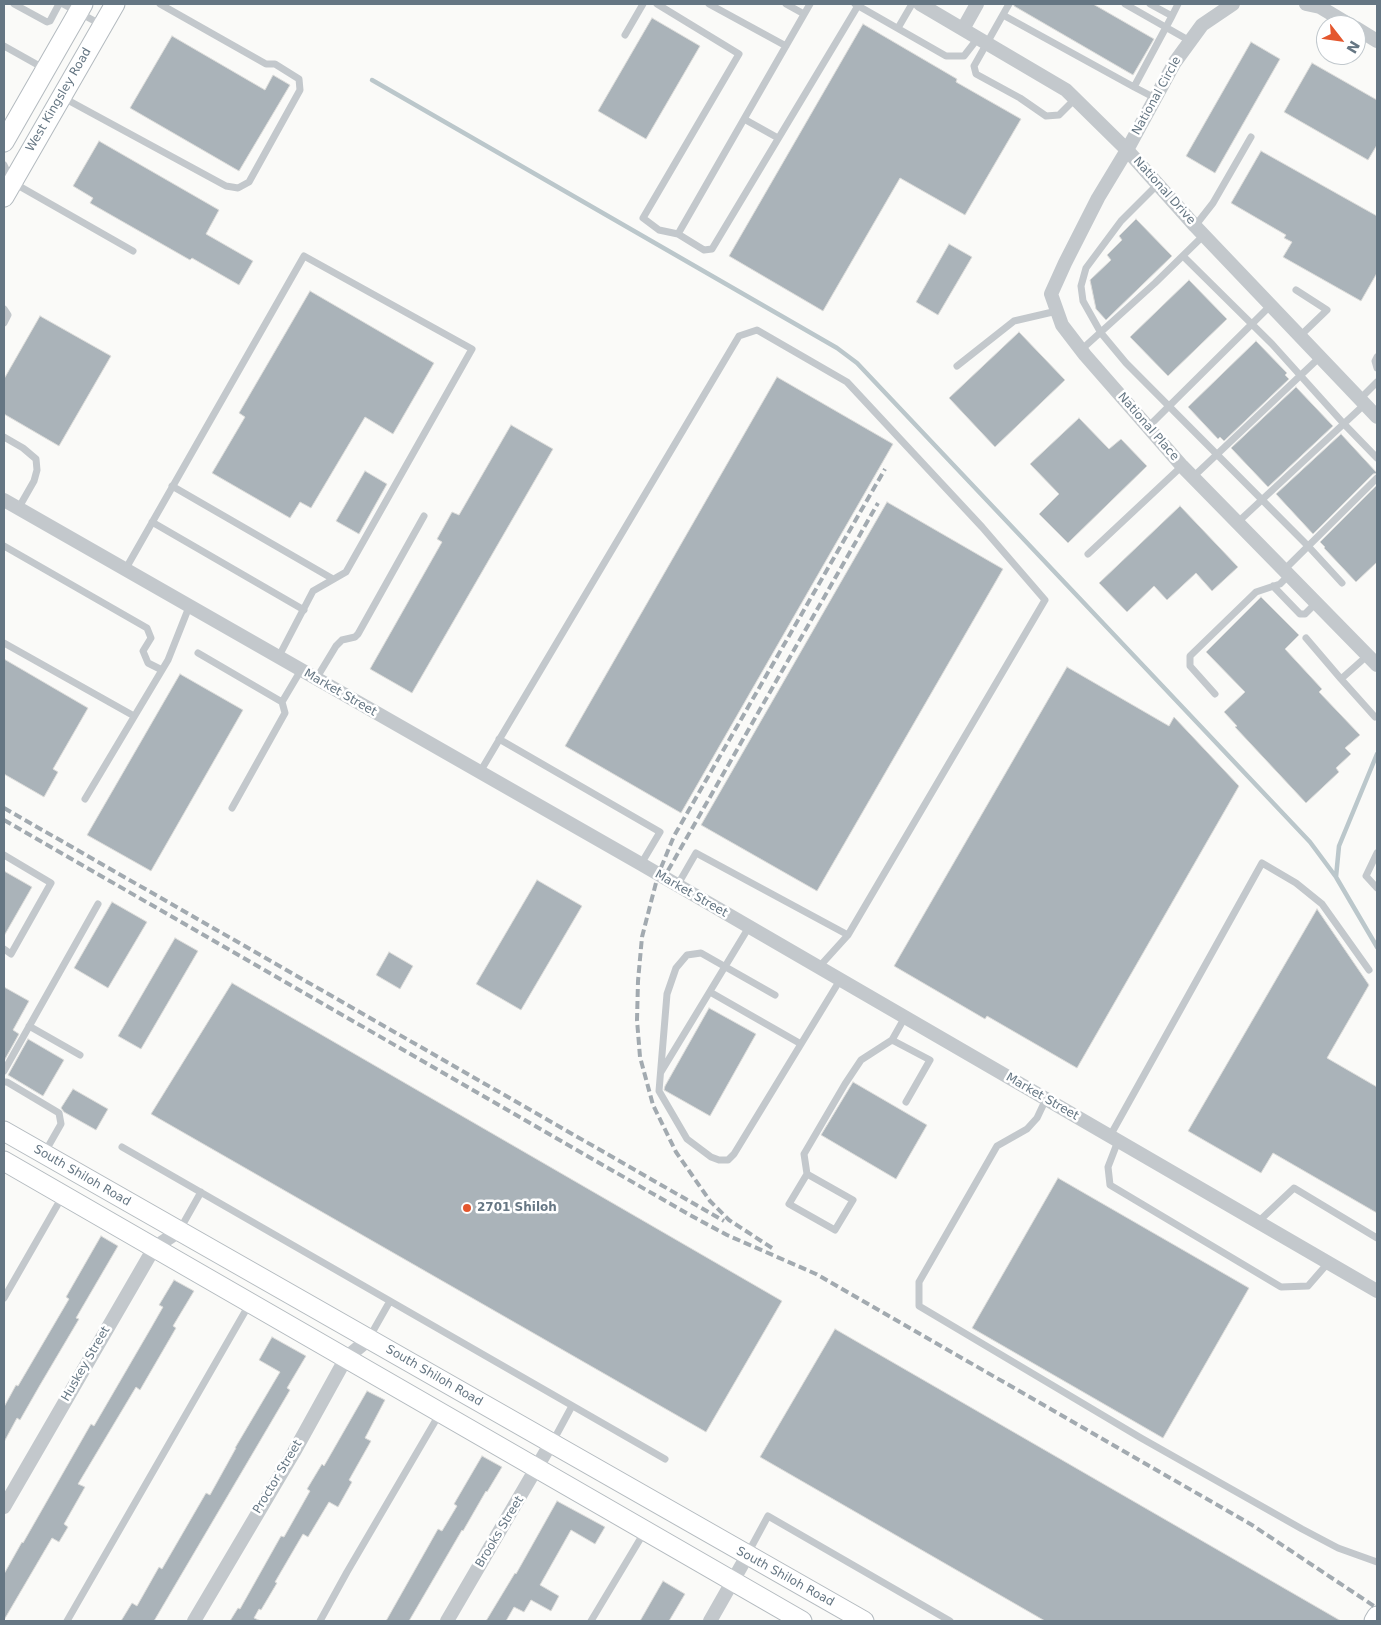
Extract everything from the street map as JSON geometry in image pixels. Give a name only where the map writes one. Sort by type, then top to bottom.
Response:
[{"type":"main road","name":"West Kingsley Road","points":[[8,189],[115,4]]},
{"type":"main road","points":[[4,142],[46,69],[75,7]]},
{"type":"main road","name":"South Shiloh Road","points":[[4,1131],[864,1621]]},
{"type":"main road","points":[[4,1161],[802,1621]]},
{"type":"main road","points":[[1374,1621],[1377,1616]]},
{"type":"street","name":"National Drive","points":[[920,4],[1066,90],[1127,150],[1200,231],[1377,417]]},
{"type":"street","points":[[963,29],[977,4]]},
{"type":"street","name":"National Circle","points":[[1127,150],[1175,62],[1190,41],[1202,25],[1233,4]]},
{"type":"street","points":[[1306,4],[1320,7],[1333,15]]},
{"type":"street","name":"National Place","points":[[1127,150],[1098,198],[1051,294],[1062,325],[1081,350],[1182,466],[1373,660]]},
{"type":"street","name":"Market Street","points":[[4,500],[640,864],[1377,1290]]},
{"type":"street","name":"Huskey Street","points":[[4,1507],[154,1248],[179,1231]]},
{"type":"street","name":"Proctor Street","points":[[194,1621],[294,1452],[346,1358],[368,1339]]},
{"type":"street","name":"Brooks Street","points":[[447,1621],[551,1444]]},
{"type":"street","points":[[710,1621],[734,1582],[747,1556]]},
{"type":"lane","points":[[14,4],[47,22],[50,21],[59,4]]},
{"type":"lane","points":[[61,97],[226,186],[238,188],[249,182],[300,90],[299,80],[275,64],[266,64],[160,4]]},
{"type":"lane","points":[[625,35],[643,4]]},
{"type":"lane","points":[[657,4],[740,54],[643,218],[659,230],[678,234],[704,250],[712,249],[857,4],[946,56],[964,56],[982,40],[1003,15],[1009,4]]},
{"type":"lane","points":[[709,4],[786,46]]},
{"type":"lane","points":[[786,4],[804,14]]},
{"type":"lane","points":[[678,234],[810,4]]},
{"type":"lane","points":[[898,28],[912,4]]},
{"type":"lane","points":[[1125,4],[1190,41]]},
{"type":"lane","points":[[1150,4],[1172,16]]},
{"type":"lane","points":[[1134,87],[1178,4]]},
{"type":"lane","points":[[75,7],[103,25]]},
{"type":"lane","points":[[1003,15],[1155,98]]},
{"type":"lane","points":[[982,40],[974,66],[976,74],[1020,98],[1046,116],[1059,115],[1075,99]]},
{"type":"lane","points":[[4,46],[46,69]]},
{"type":"lane","points":[[744,119],[778,138]]},
{"type":"lane","points":[[1081,350],[1183,256],[1200,231],[1213,203],[1252,137]]},
{"type":"lane","points":[[4,165],[8,189],[133,251]]},
{"type":"lane","points":[[1158,184],[1122,221],[1086,268],[1081,286],[1083,301],[1101,333],[1126,363],[1308,546],[1342,583]]},
{"type":"lane","points":[[125,570],[304,256],[472,349],[346,572],[314,591],[278,658]]},
{"type":"lane","points":[[1183,256],[1252,324],[1377,458]]},
{"type":"lane","points":[[1296,290],[1327,310],[1300,336]]},
{"type":"lane","points":[[1148,427],[1271,305]]},
{"type":"lane","points":[[4,309],[8,315],[4,323]]},
{"type":"lane","points":[[957,366],[1014,321],[1057,311]]},
{"type":"lane","points":[[480,772],[739,336],[756,330],[847,382],[982,527],[1045,600],[848,935],[819,968]]},
{"type":"lane","points":[[1193,477],[1320,357]]},
{"type":"lane","points":[[1377,357],[1375,361],[1377,368]]},
{"type":"lane","points":[[1238,522],[1344,424],[1377,382]]},
{"type":"lane","points":[[4,437],[23,448],[36,459],[37,470],[34,481],[18,509]]},
{"type":"lane","points":[[1088,554],[1182,466]]},
{"type":"lane","points":[[1215,694],[1190,666],[1190,656],[1256,592],[1280,584],[1308,546],[1377,478]]},
{"type":"lane","points":[[172,486],[333,579]]},
{"type":"lane","points":[[316,679],[336,646],[342,640],[355,637],[358,634],[424,516]]},
{"type":"lane","points":[[152,522],[304,610]]},
{"type":"lane","points":[[4,546],[147,628],[151,638],[143,651],[148,663],[162,670]]},
{"type":"lane","points":[[1273,586],[1300,614],[1305,614],[1316,602]]},
{"type":"lane","points":[[85,799],[168,660],[189,606]]},
{"type":"lane","points":[[1306,638],[1375,717]]},
{"type":"lane","points":[[4,643],[134,716]]},
{"type":"lane","points":[[198,653],[282,702],[285,713],[232,808]]},
{"type":"lane","points":[[1342,679],[1373,660]]},
{"type":"lane","points":[[282,702],[300,670]]},
{"type":"lane","points":[[499,739],[660,832],[640,864]]},
{"type":"lane","points":[[677,886],[696,853],[848,935]]},
{"type":"lane","points":[[1377,853],[1366,876],[1377,888]]},
{"type":"lane","points":[[4,855],[51,883],[11,954],[4,949]]},
{"type":"lane","points":[[1328,1262],[1308,1286],[1281,1287],[1110,1184],[1108,1167],[1114,1138],[1262,863],[1296,883],[1322,904],[1369,970]]},
{"type":"lane","points":[[4,1070],[98,904]]},
{"type":"lane","points":[[660,1074],[749,927]]},
{"type":"lane","points":[[775,995],[701,953],[687,955],[676,968],[667,994],[659,1091],[687,1139],[710,1157],[728,1160],[734,1154],[840,980]]},
{"type":"lane","points":[[710,992],[801,1044]]},
{"type":"lane","points":[[806,1174],[852,1200],[835,1230],[789,1204],[806,1174],[804,1154],[844,1084],[861,1060],[892,1040],[905,1017]]},
{"type":"lane","points":[[29,1026],[80,1055]]},
{"type":"lane","points":[[892,1040],[930,1060],[906,1102]]},
{"type":"lane","points":[[4,1082],[59,1113],[61,1124],[44,1154]]},
{"type":"lane","points":[[1046,1099],[1036,1118],[1027,1129],[997,1146],[919,1282],[919,1306],[1141,1438],[1302,1529],[1338,1548],[1377,1562]]},
{"type":"lane","points":[[122,1146],[665,1459]]},
{"type":"lane","points":[[1258,1222],[1294,1188],[1377,1238]]},
{"type":"lane","points":[[179,1231],[201,1192]]},
{"type":"lane","points":[[4,1298],[63,1196]]},
{"type":"lane","points":[[368,1339],[390,1301]]},
{"type":"lane","points":[[67,1621],[250,1303]]},
{"type":"lane","points":[[551,1444],[572,1406]]},
{"type":"lane","points":[[320,1621],[440,1412]]},
{"type":"lane","points":[[747,1556],[768,1516],[950,1621]]},
{"type":"lane","points":[[591,1621],[645,1531]]},
{"type":"building","points":[[1014,4],[1093,4],[1154,39],[1133,75],[1014,6]]},
{"type":"building","points":[[652,18],[700,46],[646,139],[598,111]]},
{"type":"building","points":[[863,24],[957,79],[956,82],[1021,119],[965,215],[900,178],[823,311],[729,256]]},
{"type":"building","points":[[172,36],[265,90],[273,75],[290,85],[239,171],[130,108]]},
{"type":"building","points":[[1251,42],[1280,59],[1215,173],[1186,156]]},
{"type":"building","points":[[1312,63],[1377,100],[1377,145],[1368,160],[1284,112]]},
{"type":"building","points":[[99,141],[219,210],[206,234],[253,261],[239,285],[192,258],[190,260],[90,203],[93,198],[73,186]]},
{"type":"building","points":[[1261,151],[1377,216],[1377,273],[1361,301],[1283,257],[1292,242],[1284,238],[1286,235],[1231,203]]},
{"type":"building","points":[[1136,219],[1172,256],[1106,320],[1096,309],[1090,280],[1111,260],[1107,255],[1122,240],[1119,236]]},
{"type":"building","points":[[949,244],[972,257],[938,315],[916,302]]},
{"type":"building","points":[[1189,280],[1227,319],[1168,376],[1130,337]]},
{"type":"building","points":[[310,291],[434,363],[393,434],[365,417],[311,508],[300,502],[290,518],[212,473],[245,417],[239,413]]},
{"type":"building","points":[[40,316],[111,356],[59,446],[4,414],[4,379]]},
{"type":"building","points":[[1019,332],[1065,380],[995,447],[949,398]]},
{"type":"building","points":[[1256,341],[1287,373],[1285,375],[1289,379],[1224,441],[1220,437],[1218,439],[1188,407]]},
{"type":"building","points":[[777,377],[893,444],[681,813],[565,746]]},
{"type":"building","points":[[1296,387],[1333,426],[1268,487],[1231,448]]},
{"type":"building","points":[[1079,418],[1109,449],[1121,439],[1147,466],[1068,543],[1039,514],[1059,494],[1030,464]]},
{"type":"building","points":[[511,425],[553,449],[412,693],[370,669],[442,542],[437,539],[452,512],[459,515]]},
{"type":"building","points":[[1341,434],[1377,473],[1373,474],[1313,534],[1276,494]]},
{"type":"building","points":[[365,471],[387,484],[359,534],[336,521]]},
{"type":"building","points":[[1377,485],[1377,562],[1356,582],[1320,542]]},
{"type":"building","points":[[887,502],[1003,569],[817,891],[701,825]]},
{"type":"building","points":[[1180,506],[1238,567],[1212,591],[1196,573],[1167,600],[1154,586],[1127,612],[1099,583]]},
{"type":"building","points":[[1261,597],[1299,635],[1285,649],[1322,689],[1319,692],[1360,735],[1345,748],[1351,754],[1336,768],[1339,772],[1306,803],[1235,727],[1237,726],[1224,712],[1245,692],[1206,652]]},
{"type":"building","points":[[4,659],[88,708],[53,769],[58,772],[44,797],[4,774]]},
{"type":"building","points":[[1067,667],[1169,726],[1174,717],[1239,786],[1077,1068],[987,1016],[985,1019],[894,966]]},
{"type":"building","points":[[180,674],[243,710],[151,871],[87,835]]},
{"type":"building","points":[[4,871],[32,887],[4,936]]},
{"type":"building","points":[[537,880],[582,906],[521,1010],[476,984]]},
{"type":"building","points":[[112,902],[147,922],[108,988],[74,968]]},
{"type":"building","points":[[1317,909],[1369,985],[1327,1058],[1377,1087],[1377,1213],[1273,1153],[1261,1173],[1188,1131]]},
{"type":"building","points":[[175,938],[198,951],[141,1049],[118,1036]]},
{"type":"building","points":[[389,952],[413,966],[400,989],[376,975]]},
{"type":"building","name":"2701 Shiloh","points":[[232,983],[782,1301],[706,1432],[151,1114]]},
{"type":"building","points":[[4,987],[29,1001],[13,1030],[19,1034],[4,1061]]},
{"type":"building","points":[[709,1008],[756,1034],[710,1116],[664,1090]]},
{"type":"building","points":[[28,1039],[64,1060],[43,1096],[8,1075]]},
{"type":"building","points":[[853,1082],[927,1125],[896,1179],[821,1135]]},
{"type":"building","points":[[73,1089],[108,1109],[96,1130],[64,1112],[61,1108]]},
{"type":"building","points":[[1058,1178],[1249,1288],[1163,1438],[972,1328]]},
{"type":"building","points":[[101,1236],[118,1246],[76,1318],[79,1319],[20,1420],[17,1418],[4,1442],[4,1407],[69,1299],[66,1297]]},
{"type":"building","points":[[174,1280],[194,1291],[173,1326],[176,1328],[140,1390],[136,1387],[78,1484],[85,1487],[64,1524],[68,1527],[59,1542],[52,1538],[4,1620],[4,1574],[91,1424],[94,1426],[151,1328],[163,1307],[159,1305]]},
{"type":"building","points":[[835,1329],[1341,1621],[1045,1621],[760,1457]]},
{"type":"building","points":[[272,1337],[306,1356],[287,1388],[290,1390],[154,1621],[121,1621],[132,1603],[137,1606],[159,1567],[162,1569],[206,1493],[210,1495],[235,1448],[280,1372],[259,1360]]},
{"type":"building","points":[[367,1391],[385,1400],[365,1438],[371,1441],[349,1480],[352,1482],[338,1507],[329,1502],[308,1537],[303,1534],[275,1582],[277,1583],[254,1618],[261,1621],[230,1621],[238,1608],[240,1609],[281,1536],[284,1537],[310,1491],[307,1489],[322,1464],[324,1466]]},
{"type":"building","points":[[482,1456],[502,1467],[462,1530],[409,1621],[386,1621],[438,1529],[442,1531],[457,1506],[454,1504]]},
{"type":"building","points":[[557,1501],[605,1527],[595,1544],[571,1530],[540,1585],[559,1596],[551,1611],[531,1600],[524,1612],[514,1607],[506,1621],[486,1621],[516,1574]]},
{"type":"building","points":[[663,1581],[685,1594],[669,1621],[640,1621]]},
{"type":"waterway","points":[[372,80],[837,348],[857,363],[1310,842],[1336,877],[1377,947]]},
{"type":"waterway","points":[[1336,877],[1339,846],[1377,754]]},
{"type":"railway","points":[[772,1248],[729,1220],[710,1201],[676,1152],[653,1105],[640,1057],[637,1020],[642,937],[658,875],[674,836],[885,469]]},
{"type":"railway","points":[[662,881],[878,503]]},
{"type":"railway","points":[[4,808],[724,1221]]},
{"type":"railway","points":[[4,820],[688,1214],[727,1235],[816,1274],[1252,1525],[1377,1608]]},
{"type":"place","name":"2701 Shiloh","points":[[467,1208]]}]
